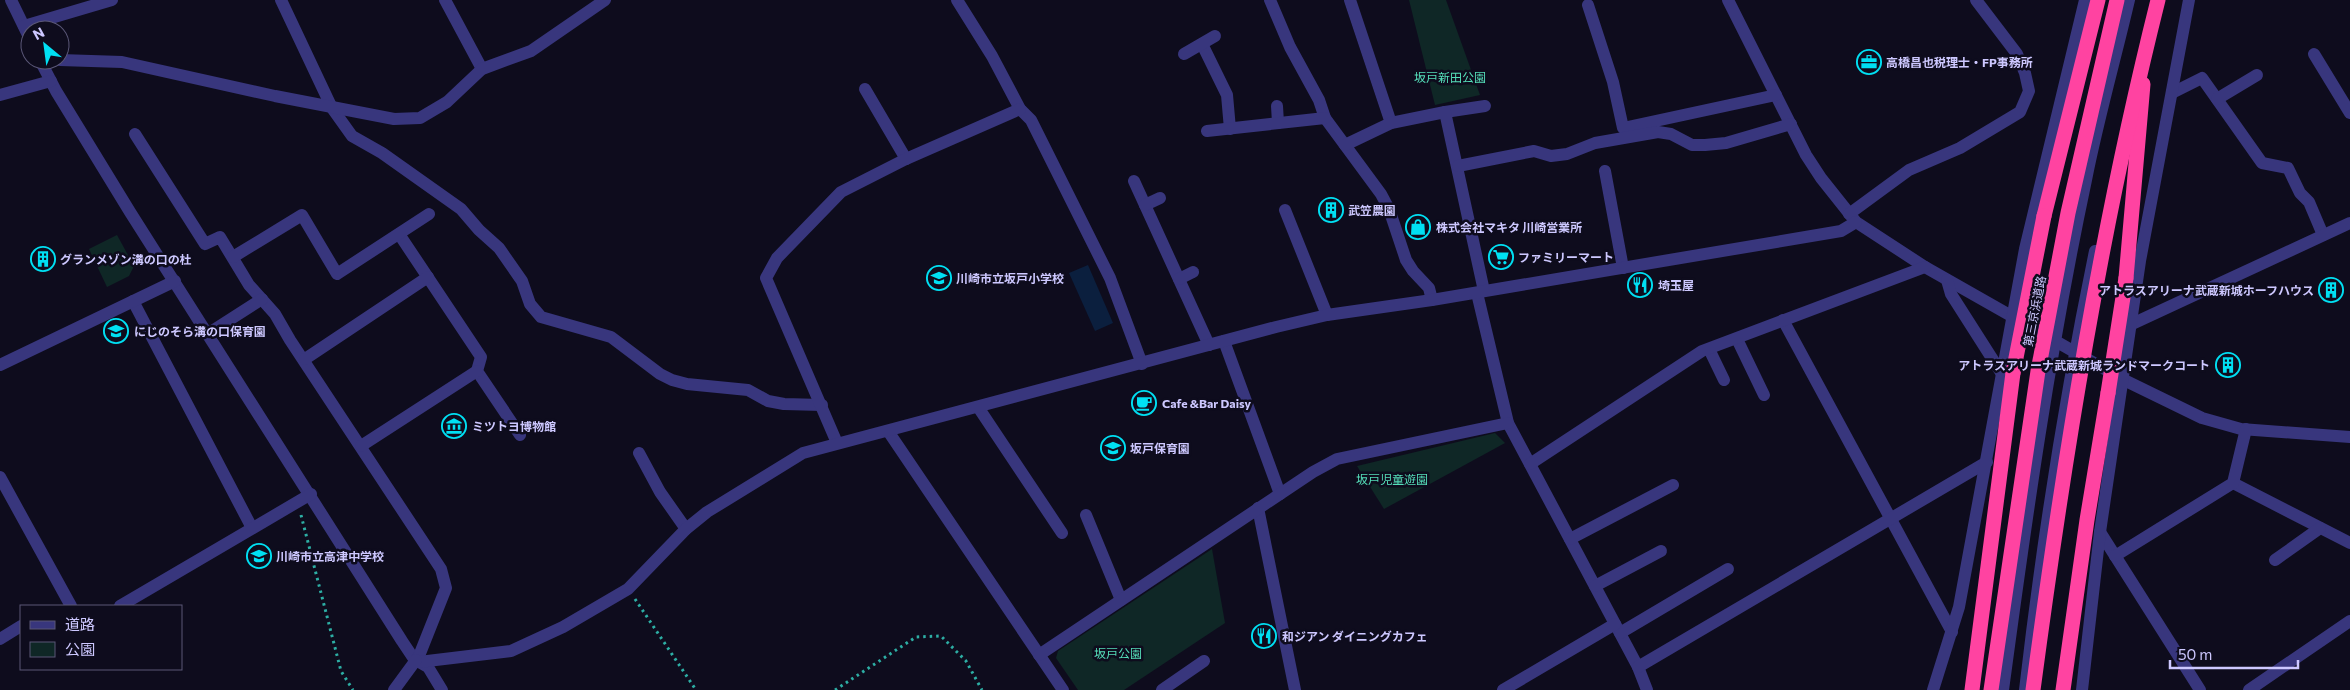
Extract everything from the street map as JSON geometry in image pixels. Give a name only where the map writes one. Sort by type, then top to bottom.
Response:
[{"type":"highway","points":[[1972,690],[2013,373],[2044,216],[2098,0]]},
{"type":"highway","name":"第三京浜道路","points":[[1991,690],[2038,371],[2068,213],[2117,0]]},
{"type":"highway","points":[[2033,690],[2055,520],[2075,399],[2114,185],[2158,0]]},
{"type":"highway","points":[[2063,690],[2086,520],[2126,278],[2146,48]]},
{"type":"street","points":[[11,0],[21,20]]},
{"type":"street","points":[[44,20],[112,0]]},
{"type":"street","points":[[281,0],[332,108],[352,136],[382,153],[462,208],[479,230],[499,248],[522,281],[530,304],[541,317],[610,336],[660,374],[672,380],[687,384],[748,390],[768,401],[784,404],[822,405]]},
{"type":"street","points":[[445,0],[482,69]]},
{"type":"street","points":[[70,60],[122,62],[332,108],[394,119],[420,118],[447,102],[482,69],[531,50],[605,0]]},
{"type":"street","points":[[957,0],[992,56],[1020,109],[1031,120],[1110,278],[1142,364]]},
{"type":"street","points":[[1270,0],[1290,47],[1319,100],[1325,118],[1385,202],[1406,260],[1413,271],[1429,288],[1432,300]]},
{"type":"street","points":[[1350,0],[1391,123]]},
{"type":"street","points":[[1728,0],[1791,124],[1821,178],[1853,218],[1925,267],[2074,354],[2202,418],[2246,430],[2350,437]]},
{"type":"street","points":[[417,661],[511,651],[563,628],[628,589],[686,530],[707,512],[803,453],[1224,341],[1327,316],[1841,231],[1853,218],[1909,170],[1960,148],[2020,112],[2029,91],[2025,73],[2016,54],[1976,0]]},
{"type":"street","points":[[1933,690],[1952,632],[1987,462],[2025,249],[2086,0]]},
{"type":"street","points":[[2003,690],[2035,457],[2054,342],[2086,178],[2129,0]]},
{"type":"street","points":[[2025,690],[2037,589],[2074,354],[2114,164],[2152,0]]},
{"type":"street","points":[[2082,690],[2100,532],[2124,380],[2140,261],[2189,0]]},
{"type":"street","points":[[1588,5],[1613,82],[1623,128],[1776,95]]},
{"type":"street","points":[[1184,54],[1215,36]]},
{"type":"street","points":[[1202,44],[1227,95],[1230,129]]},
{"type":"street","points":[[2314,54],[2350,113]]},
{"type":"street","points":[[45,70],[53,86],[175,281],[417,661],[428,667],[442,690]]},
{"type":"street","points":[[2217,99],[2257,75]]},
{"type":"street","points":[[2172,93],[2202,78],[2262,163],[2288,168],[2300,192],[2309,202],[2323,235]]},
{"type":"street","points":[[0,95],[53,86]]},
{"type":"street","points":[[865,89],[906,159]]},
{"type":"street","points":[[1276,106],[1278,123]]},
{"type":"street","points":[[1345,145],[1391,123],[1486,106]]},
{"type":"street","points":[[837,443],[766,278],[777,258],[841,192],[906,159],[1020,109]]},
{"type":"street","points":[[1445,112],[1458,166],[1480,292],[1508,423],[1618,628],[1638,667],[1646,690]]},
{"type":"street","points":[[1207,131],[1325,118]]},
{"type":"street","points":[[1458,166],[1534,151],[1550,156],[1567,154],[1595,143],[1658,132],[1671,134],[1692,145],[1726,143],[1791,124]]},
{"type":"street","points":[[135,134],[205,244],[220,237],[249,285],[276,314],[290,340],[305,359],[441,569],[446,588],[417,661],[394,690]]},
{"type":"street","points":[[1605,171],[1623,268]]},
{"type":"street","points":[[1134,181],[1209,345]]},
{"type":"street","points":[[1145,205],[1160,198]]},
{"type":"street","points":[[1286,210],[1327,316]]},
{"type":"street","points":[[233,256],[302,215],[337,274],[429,214]]},
{"type":"street","points":[[2132,324],[2350,223]]},
{"type":"street","points":[[360,446],[477,371],[481,357],[399,234]]},
{"type":"street","points":[[1530,464],[1709,349],[1925,267]]},
{"type":"street","points":[[1178,279],[1193,272]]},
{"type":"street","points":[[305,359],[428,277]]},
{"type":"street","points":[[1947,280],[1951,294],[2002,374]]},
{"type":"street","points":[[0,365],[175,281]]},
{"type":"street","points":[[209,333],[262,299]]},
{"type":"street","points":[[133,300],[252,528]]},
{"type":"street","points":[[1783,320],[1952,632]]},
{"type":"street","points":[[1737,339],[1764,395]]},
{"type":"street","points":[[1224,341],[1280,494]]},
{"type":"street","points":[[1709,349],[1724,380]]},
{"type":"street","points":[[477,371],[520,435]]},
{"type":"street","points":[[978,407],[1062,533]]},
{"type":"street","points":[[1039,655],[1312,472],[1337,459],[1508,423]]},
{"type":"street","points":[[2115,556],[2233,483],[2246,430]]},
{"type":"street","points":[[888,431],[1063,690]]},
{"type":"street","points":[[639,453],[660,492],[686,530]]},
{"type":"street","points":[[1638,667],[1987,462]]},
{"type":"street","points":[[0,477],[69,603]]},
{"type":"street","points":[[2233,483],[2350,543]]},
{"type":"street","points":[[1570,540],[1673,485]]},
{"type":"street","points":[[122,605],[311,494]]},
{"type":"street","points":[[1258,508],[1295,690]]},
{"type":"street","points":[[1086,515],[1122,600]]},
{"type":"street","points":[[2275,560],[2320,528]]},
{"type":"street","points":[[2100,532],[2200,690]]},
{"type":"street","points":[[1595,586],[1661,551]]},
{"type":"street","points":[[1503,690],[1728,569]]},
{"type":"street","points":[[2249,690],[2350,621]]},
{"type":"street","points":[[0,639],[20,627]]},
{"type":"street","points":[[1162,690],[1204,662]]},
{"type":"path","points":[[298,502],[341,671],[352,690]]},
{"type":"path","points":[[628,589],[696,690]]},
{"type":"path","points":[[835,690],[916,637],[941,636],[966,661],[982,690]]},
{"type":"green space","name":"坂戸新田公園","points":[[1409,0],[1446,0],[1480,95],[1435,105]]},
{"type":"green space","points":[[117,235],[134,266],[129,276],[107,287],[89,249]]},
{"type":"green space","name":"坂戸児童遊園","points":[[1495,433],[1505,443],[1384,509],[1357,466]]},
{"type":"green space","name":"坂戸公園","points":[[1212,549],[1225,623],[1124,690],[1078,690],[1056,658],[1058,651]]},
{"type":"water","points":[[1088,265],[1113,323],[1095,331],[1069,273]]},
{"type":"place","name":"高橋昌也税理士・FP事務所","points":[[1869,62]]},
{"type":"place","name":"武笠農園","points":[[1331,210]]},
{"type":"place","name":"株式会社マキタ 川崎営業所","points":[[1418,227]]},
{"type":"place","name":"ファミリーマート","points":[[1501,257]]},
{"type":"place","name":"グランメゾン溝の口の杜","points":[[43,259]]},
{"type":"place","name":"川崎市立坂戸小学校","points":[[939,278]]},
{"type":"place","name":"埼玉屋","points":[[1640,285]]},
{"type":"place","name":"アトラスアリーナ武蔵新城ホーフハウス","points":[[2331,290]]},
{"type":"place","name":"にじのそら溝の口保育園","points":[[116,331]]},
{"type":"place","name":"アトラスアリーナ武蔵新城ランドマークコート","points":[[2228,365]]},
{"type":"place","name":"Cafe &Bar Daisy","points":[[1144,403]]},
{"type":"place","name":"ミツトヨ博物館","points":[[454,426]]},
{"type":"place","name":"坂戸保育園","points":[[1113,448]]},
{"type":"place","name":"川崎市立高津中学校","points":[[259,556]]},
{"type":"place","name":"和ジアン ダイニングカフェ","points":[[1264,636]]}]
